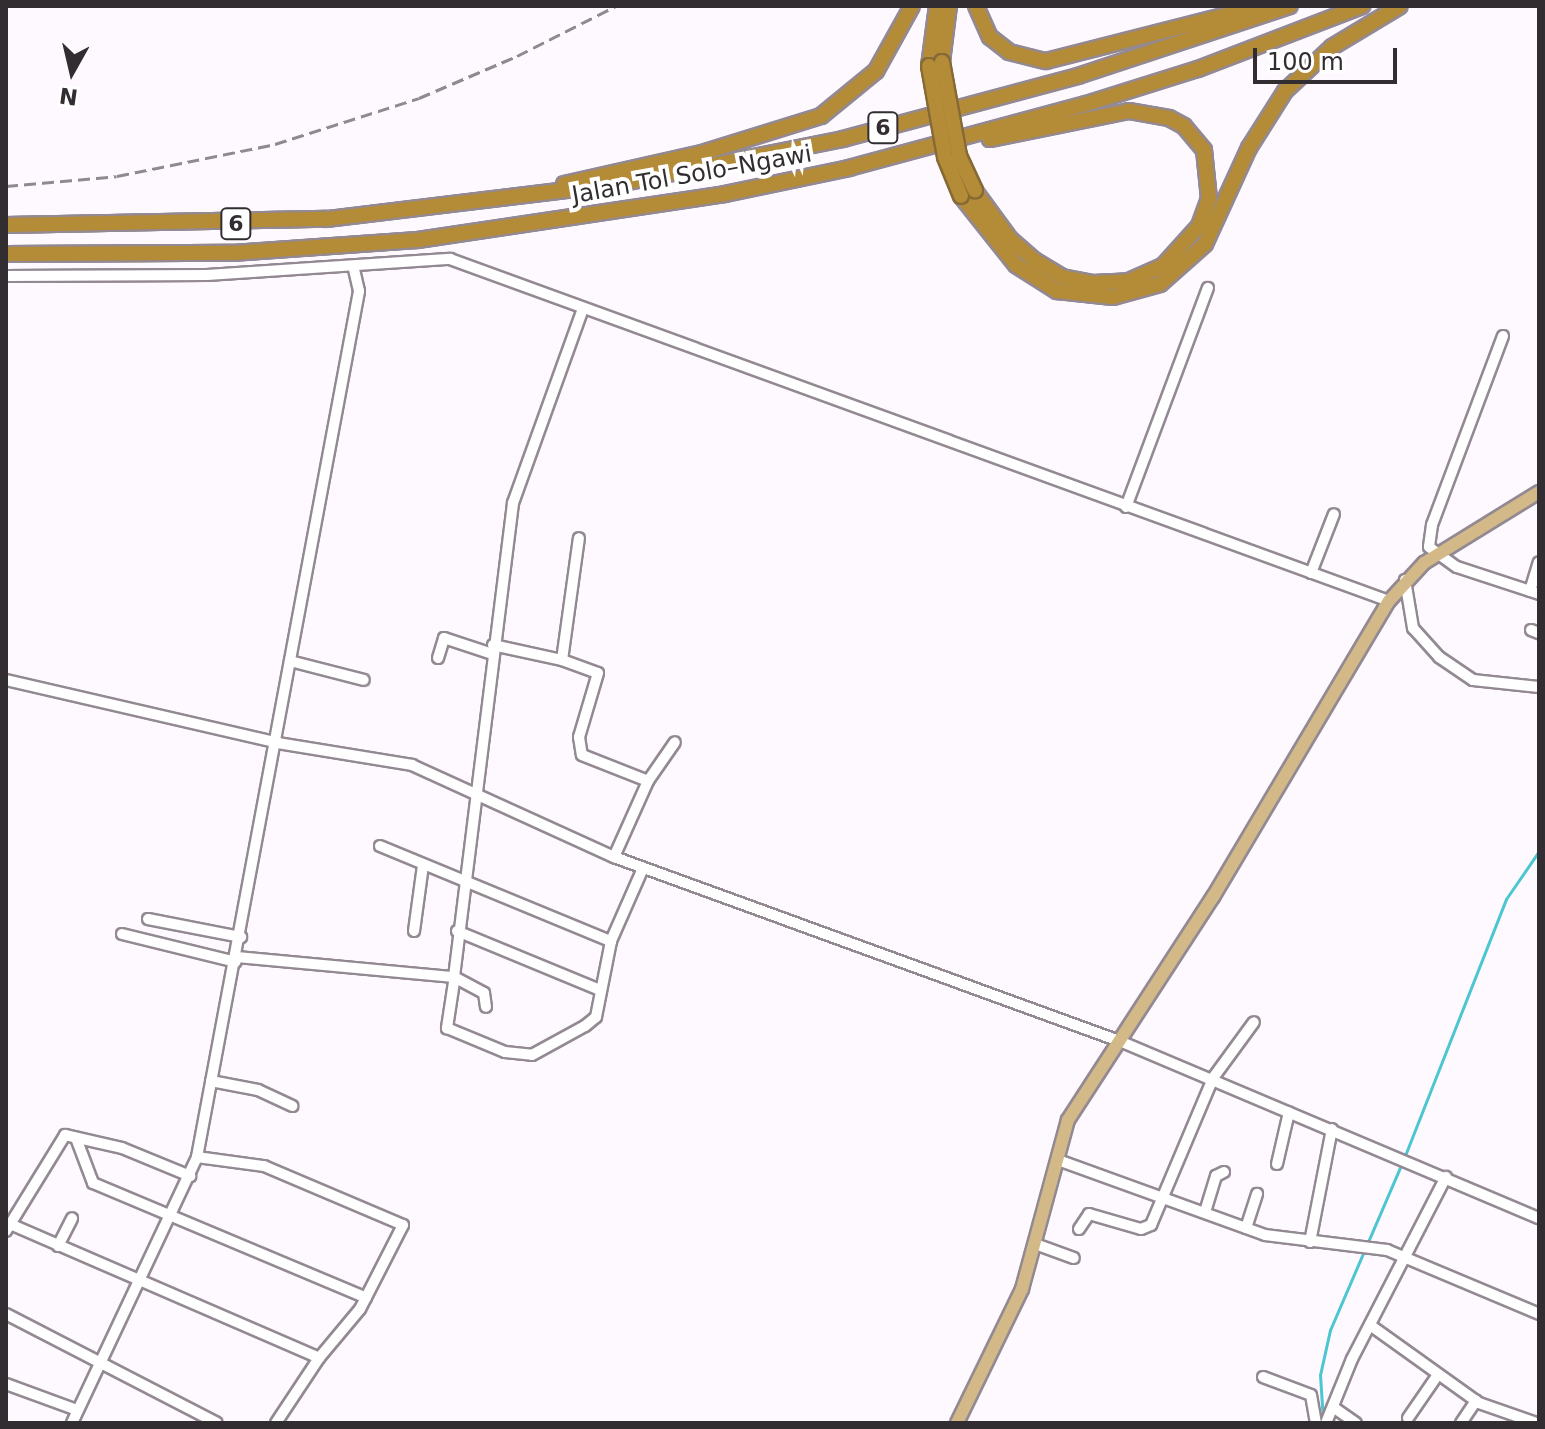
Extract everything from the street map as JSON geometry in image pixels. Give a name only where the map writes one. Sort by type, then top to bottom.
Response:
[{"type":"highway","points":[[466,205],[702,153],[808,121],[840,104],[876,71],[912,6]]},
{"type":"highway","points":[[937,6],[936,64],[968,194],[1016,265],[1057,291],[1113,297],[1160,284],[1205,244],[1249,148],[1285,91],[1332,47],[1400,6]]},
{"type":"highway","points":[[936,64],[949,6]]},
{"type":"highway","points":[[976,6],[990,37],[1009,52],[1046,61],[1262,6]]},
{"type":"highway","name":"Jalan Tol Solo–Ngawi","points":[[6,225],[243,224],[466,205],[618,184],[843,139],[1078,76],[1290,6]]},
{"type":"highway","name":"Jalan Tol Solo–Ngawi","points":[[6,254],[232,253],[418,240],[603,215],[849,168],[1198,69],[1362,6]]},
{"type":"highway","points":[[849,168],[1129,111],[1159,115],[1184,126],[1204,150],[1210,183],[1204,215],[1182,249],[1144,275],[1111,283],[1075,281],[1034,260],[968,194]]},
{"type":"main road","points":[[957,1423],[1038,1245],[1068,1120],[1122,1042],[1389,601],[1405,580],[1436,556],[1537,496]]},
{"type":"street","points":[[6,276],[80,279],[354,269],[450,259],[1389,601]]},
{"type":"street","points":[[72,1423],[98,1360],[197,1157],[278,743],[290,661],[359,291],[354,269]]},
{"type":"street","points":[[1126,507],[1208,288]]},
{"type":"street","points":[[583,309],[512,508],[474,791],[448,1030],[525,1056],[594,1019],[611,941],[643,868]]},
{"type":"street","points":[[1503,336],[1432,525],[1429,547],[1436,556],[1534,592],[1539,562]]},
{"type":"street","points":[[1311,573],[1334,514]]},
{"type":"street","points":[[562,660],[579,538]]},
{"type":"street","points":[[1405,580],[1413,628],[1439,657],[1473,680],[1539,687]]},
{"type":"street","points":[[438,658],[444,638],[562,660],[598,673],[578,752],[648,781]]},
{"type":"street","points":[[290,661],[364,680]]},
{"type":"street","points":[[6,680],[278,743],[404,763],[474,791],[614,857],[1122,1042],[1539,1218]]},
{"type":"street","points":[[614,857],[648,781],[675,742]]},
{"type":"street","points":[[380,846],[611,941]]},
{"type":"street","points":[[414,931],[423,865]]},
{"type":"street","points":[[148,919],[241,937]]},
{"type":"street","points":[[457,931],[600,990]]},
{"type":"street","points":[[122,934],[237,960],[454,980],[482,992],[486,1007]]},
{"type":"street","points":[[1079,1229],[1089,1214],[1146,1229],[1164,1196],[1213,1078],[1254,1022]]},
{"type":"street","points":[[211,1081],[258,1090],[292,1106]]},
{"type":"street","points":[[1277,1164],[1289,1112]]},
{"type":"street","points":[[1310,1242],[1332,1129]]},
{"type":"street","points":[[190,1176],[122,1148],[62,1137],[8,1227],[319,1358]]},
{"type":"street","points":[[76,1138],[93,1183],[366,1298]]},
{"type":"street","points":[[197,1157],[264,1166],[401,1223],[366,1298],[319,1358],[276,1423]]},
{"type":"street","points":[[1058,1160],[1246,1228],[1310,1242],[1366,1246],[1403,1257],[1539,1314]]},
{"type":"street","points":[[1205,1212],[1216,1176],[1224,1172]]},
{"type":"street","points":[[1326,1423],[1403,1257],[1446,1177]]},
{"type":"street","points":[[1246,1228],[1257,1194]]},
{"type":"street","points":[[58,1246],[72,1218]]},
{"type":"street","points":[[1038,1245],[1074,1258]]},
{"type":"street","points":[[6,1314],[217,1423]]},
{"type":"street","points":[[1370,1325],[1437,1376],[1476,1401],[1536,1423]]},
{"type":"street","points":[[1408,1418],[1437,1376]]},
{"type":"street","points":[[1263,1377],[1311,1395],[1316,1423]]},
{"type":"street","points":[[6,1384],[77,1410]]},
{"type":"street","points":[[1461,1423],[1476,1401]]},
{"type":"street","points":[[1333,1407],[1356,1423]]},
{"type":"waterway","points":[[1404,1158],[1506,899],[1539,851]]},
{"type":"waterway","points":[[1323,1421],[1320,1375],[1330,1330],[1401,1165]]},
{"type":"railway","points":[[6,186],[117,176],[275,144],[419,98],[517,56],[616,6]]}]
